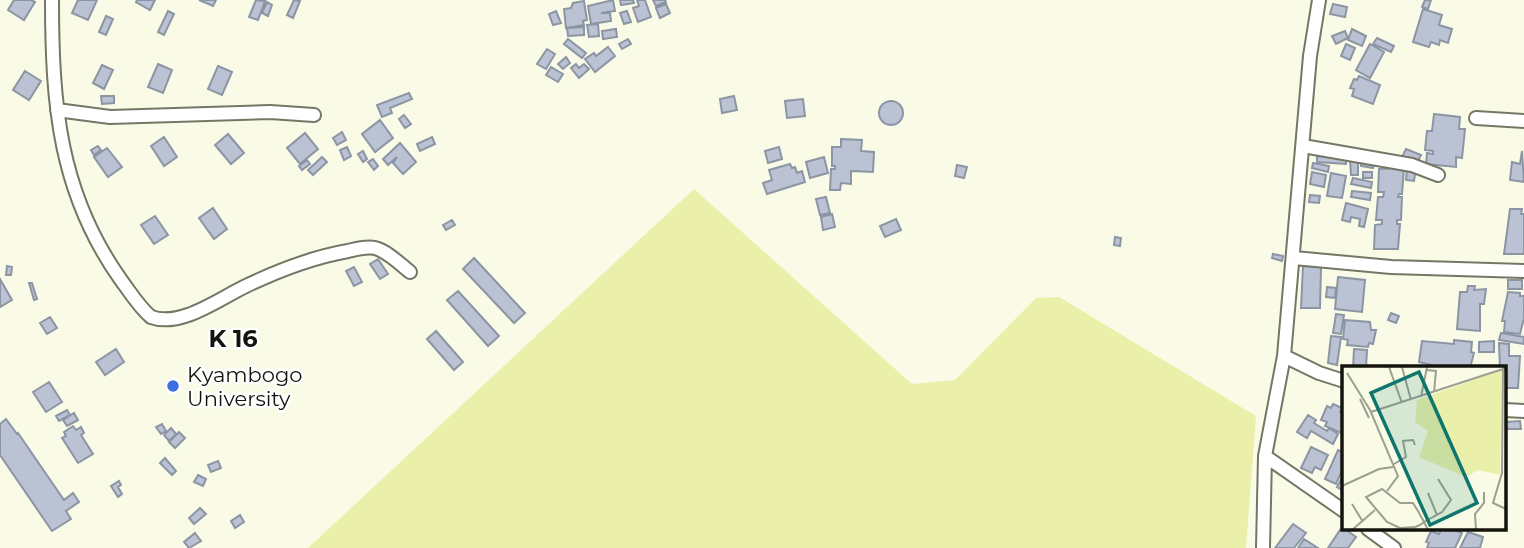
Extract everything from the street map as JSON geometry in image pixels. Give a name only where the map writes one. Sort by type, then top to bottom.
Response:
[{"type":"street","points":[[52,0],[52,47],[57,110],[75,195],[111,265],[151,317],[163,320],[177,317],[217,303],[246,286],[306,263],[357,249],[378,248],[410,272]]},
{"type":"street","points":[[1264,548],[1265,456],[1284,356],[1310,56],[1319,0]]},
{"type":"street","points":[[57,110],[110,117],[256,112],[314,115]]},
{"type":"street","points":[[1476,117],[1524,121]]},
{"type":"street","points":[[1303,146],[1412,165],[1438,175]]},
{"type":"street","points":[[1294,258],[1391,267],[1524,271]]},
{"type":"street","points":[[1284,356],[1319,373],[1342,380]]},
{"type":"street","points":[[1506,410],[1524,411]]},
{"type":"street","points":[[1265,456],[1342,510]]},
{"type":"street","points":[[1369,530],[1394,548]]},
{"type":"green space","points":[[694,189],[912,384],[955,380],[1036,298],[1059,297],[1256,416],[1246,548],[308,548]]},
{"type":"building","points":[[14,0],[35,2],[24,20],[8,10]]},
{"type":"building","points":[[78,0],[97,0],[88,20],[72,13]]},
{"type":"building","points":[[155,0],[150,10],[136,2]]},
{"type":"building","points":[[199,0],[216,0],[213,6]]},
{"type":"building","points":[[256,0],[265,1],[258,20],[249,17]]},
{"type":"building","points":[[294,0],[300,1],[293,18],[287,15]]},
{"type":"building","points":[[613,0],[615,11],[601,13],[610,13],[611,21],[591,24],[588,6]]},
{"type":"building","points":[[620,0],[633,0],[634,3],[621,5]]},
{"type":"building","points":[[637,0],[645,0],[651,17],[638,22],[633,8],[639,6]]},
{"type":"building","points":[[653,0],[665,0],[666,2],[656,6]]},
{"type":"building","points":[[1425,0],[1431,0],[1428,9],[1422,7]]},
{"type":"building","points":[[584,1],[587,20],[583,21],[584,25],[566,28],[564,9],[571,8],[573,3]]},
{"type":"building","points":[[267,2],[272,5],[268,16],[262,13]]},
{"type":"building","points":[[666,4],[670,13],[660,18],[656,8]]},
{"type":"building","points":[[1333,4],[1347,7],[1345,17],[1330,14]]},
{"type":"building","points":[[1423,9],[1442,15],[1439,25],[1452,29],[1448,43],[1440,40],[1439,45],[1431,42],[1429,47],[1413,42]]},
{"type":"building","points":[[168,11],[174,14],[164,35],[158,32]]},
{"type":"building","points":[[556,11],[561,23],[553,25],[549,14]]},
{"type":"building","points":[[627,11],[631,22],[624,24],[620,13]]},
{"type":"building","points":[[106,16],[113,19],[106,35],[99,32]]},
{"type":"building","points":[[598,24],[599,36],[589,37],[587,25]]},
{"type":"building","points":[[584,27],[584,35],[568,36],[567,28]]},
{"type":"building","points":[[616,29],[617,37],[603,39],[602,31]]},
{"type":"building","points":[[1352,29],[1366,36],[1362,46],[1348,40]]},
{"type":"building","points":[[1345,31],[1348,38],[1336,44],[1332,36]]},
{"type":"building","points":[[1377,38],[1394,46],[1391,52],[1373,44]]},
{"type":"building","points":[[568,39],[586,53],[582,58],[564,44]]},
{"type":"building","points":[[628,39],[631,44],[622,49],[619,44]]},
{"type":"building","points":[[1346,44],[1355,48],[1350,60],[1341,56]]},
{"type":"building","points":[[1370,44],[1384,52],[1370,78],[1356,70]]},
{"type":"building","points":[[608,47],[615,56],[595,72],[585,59],[594,53],[596,56]]},
{"type":"building","points":[[547,49],[555,54],[546,69],[537,64]]},
{"type":"building","points":[[566,57],[570,63],[563,69],[558,64]]},
{"type":"building","points":[[158,64],[172,70],[163,93],[148,87]]},
{"type":"building","points":[[576,64],[579,68],[584,64],[589,69],[579,78],[571,68]]},
{"type":"building","points":[[102,65],[113,70],[104,89],[93,83]]},
{"type":"building","points":[[218,66],[232,72],[222,95],[208,89]]},
{"type":"building","points":[[551,67],[563,74],[558,82],[546,75]]},
{"type":"building","points":[[25,71],[41,81],[29,100],[13,90]]},
{"type":"building","points":[[1359,76],[1380,85],[1373,104],[1352,96],[1354,89],[1350,88],[1354,79],[1357,80]]},
{"type":"building","points":[[409,93],[412,99],[390,108],[392,113],[382,117],[377,105]]},
{"type":"building","points":[[101,96],[114,96],[114,103],[102,104]]},
{"type":"building","points":[[734,96],[737,110],[722,113],[720,99]]},
{"type":"building","points":[[803,99],[805,116],[787,118],[785,101]]},
{"type":"building","points":[[891,101],[900,104],[903,113],[900,122],[891,125],[882,122],[879,113],[882,104]]},
{"type":"building","points":[[1434,114],[1460,117],[1459,129],[1465,129],[1462,158],[1456,157],[1456,167],[1426,164],[1427,153],[1433,154],[1433,151],[1425,150],[1427,131],[1432,131]]},
{"type":"building","points":[[404,115],[411,124],[405,128],[399,119]]},
{"type":"building","points":[[380,120],[393,138],[375,152],[362,134]]},
{"type":"building","points":[[342,132],[346,140],[337,145],[333,138]]},
{"type":"building","points":[[305,133],[318,149],[300,164],[287,148]]},
{"type":"building","points":[[228,134],[244,153],[231,164],[215,145]]},
{"type":"building","points":[[164,137],[177,157],[164,166],[151,146]]},
{"type":"building","points":[[432,137],[435,144],[420,151],[417,144]]},
{"type":"building","points":[[841,139],[862,140],[861,151],[874,152],[873,172],[851,171],[851,184],[841,183],[840,190],[830,190],[831,169],[835,169],[835,166],[832,166],[832,147],[841,147]]},
{"type":"building","points":[[400,143],[416,162],[403,174],[393,163],[397,157],[388,165],[383,159]]},
{"type":"building","points":[[98,146],[101,150],[94,155],[91,150]]},
{"type":"building","points":[[347,147],[351,156],[344,160],[340,150]]},
{"type":"building","points":[[779,147],[782,159],[768,163],[765,151]]},
{"type":"building","points":[[107,148],[122,167],[108,177],[94,157]]},
{"type":"building","points":[[1406,149],[1421,155],[1417,163],[1402,157]]},
{"type":"building","points":[[363,151],[367,159],[363,162],[358,154]]},
{"type":"building","points":[[1522,151],[1524,182],[1510,180],[1512,162],[1520,164]]},
{"type":"building","points":[[1317,156],[1346,158],[1346,164],[1317,162]]},
{"type":"building","points":[[322,157],[327,162],[313,175],[308,170]]},
{"type":"building","points":[[824,157],[828,173],[810,178],[806,162]]},
{"type":"building","points":[[373,159],[378,166],[374,170],[368,162]]},
{"type":"building","points":[[1350,159],[1358,159],[1358,175],[1351,175]]},
{"type":"building","points":[[307,160],[310,164],[302,170],[299,166]]},
{"type":"building","points":[[1361,162],[1374,163],[1373,168],[1361,166]]},
{"type":"building","points":[[1313,163],[1329,166],[1328,172],[1312,168]]},
{"type":"building","points":[[790,164],[792,168],[795,167],[797,173],[802,171],[805,182],[767,194],[763,183],[772,180],[769,170]]},
{"type":"building","points":[[957,165],[967,167],[964,178],[955,176]]},
{"type":"building","points":[[1404,168],[1402,194],[1398,197],[1402,197],[1401,220],[1397,220],[1397,224],[1400,224],[1398,249],[1374,249],[1375,225],[1382,224],[1382,220],[1376,220],[1378,197],[1383,197],[1384,192],[1378,192],[1379,169]]},
{"type":"building","points":[[1407,168],[1416,169],[1414,181],[1406,180]]},
{"type":"building","points":[[1312,172],[1326,175],[1324,187],[1310,184]]},
{"type":"building","points":[[1363,172],[1372,172],[1372,178],[1363,178]]},
{"type":"building","points":[[1331,173],[1346,176],[1342,198],[1327,196]]},
{"type":"building","points":[[1353,178],[1372,182],[1371,188],[1351,184]]},
{"type":"building","points":[[1352,191],[1371,193],[1370,200],[1351,197]]},
{"type":"building","points":[[1310,195],[1320,196],[1319,203],[1309,202]]},
{"type":"building","points":[[826,197],[830,213],[820,215],[816,199]]},
{"type":"building","points":[[1346,203],[1368,209],[1364,227],[1359,226],[1360,219],[1351,217],[1350,222],[1342,220]]},
{"type":"building","points":[[213,208],[227,229],[214,239],[199,218]]},
{"type":"building","points":[[1510,209],[1522,209],[1521,214],[1524,214],[1524,254],[1504,254]]},
{"type":"building","points":[[832,214],[835,227],[823,230],[821,217]]},
{"type":"building","points":[[155,216],[168,235],[154,244],[141,225]]},
{"type":"building","points":[[896,219],[901,230],[885,237],[880,226]]},
{"type":"building","points":[[452,220],[455,225],[446,230],[443,225]]},
{"type":"building","points":[[1115,237],[1121,238],[1120,246],[1114,245]]},
{"type":"building","points":[[1273,254],[1283,256],[1282,261],[1272,258]]},
{"type":"building","points":[[474,258],[525,313],[514,323],[463,269]]},
{"type":"building","points":[[378,259],[388,274],[380,279],[370,264]]},
{"type":"building","points":[[7,266],[12,267],[11,275],[6,275]]},
{"type":"building","points":[[1303,266],[1321,267],[1320,308],[1301,308]]},
{"type":"building","points":[[354,267],[362,282],[354,286],[346,271]]},
{"type":"building","points":[[1338,277],[1365,280],[1362,312],[1335,309]]},
{"type":"building","points":[[0,279],[12,300],[0,307]]},
{"type":"building","points":[[1508,280],[1522,280],[1522,289],[1508,289]]},
{"type":"building","points":[[29,283],[32,283],[37,299],[34,300]]},
{"type":"building","points":[[1468,286],[1475,286],[1474,290],[1486,289],[1484,304],[1480,304],[1480,331],[1457,329],[1460,292],[1467,292]]},
{"type":"building","points":[[1327,287],[1336,288],[1335,298],[1326,297]]},
{"type":"building","points":[[458,291],[499,336],[488,346],[447,300]]},
{"type":"building","points":[[1508,292],[1524,296],[1524,318],[1520,334],[1504,332],[1505,321],[1502,321]]},
{"type":"building","points":[[1391,313],[1399,316],[1396,323],[1388,320]]},
{"type":"building","points":[[1336,314],[1344,315],[1341,334],[1333,333]]},
{"type":"building","points":[[50,317],[57,328],[47,334],[40,323]]},
{"type":"building","points":[[1345,320],[1370,322],[1371,330],[1376,330],[1373,344],[1369,343],[1368,347],[1347,345],[1348,340],[1343,339]]},
{"type":"building","points":[[436,331],[463,362],[454,370],[427,339]]},
{"type":"building","points":[[1501,333],[1524,337],[1524,344],[1499,340]]},
{"type":"building","points":[[1331,336],[1341,337],[1337,365],[1328,363]]},
{"type":"building","points":[[1454,340],[1472,342],[1471,352],[1474,353],[1471,366],[1431,366],[1419,362],[1422,341],[1454,344]]},
{"type":"building","points":[[1494,341],[1494,352],[1479,352],[1479,342]]},
{"type":"building","points":[[1499,343],[1509,344],[1509,356],[1520,356],[1518,388],[1506,388],[1506,366],[1500,366]]},
{"type":"building","points":[[116,349],[124,362],[105,375],[96,362]]},
{"type":"building","points":[[1354,349],[1367,350],[1366,366],[1353,366]]},
{"type":"building","points":[[49,382],[62,402],[46,412],[33,392]]},
{"type":"building","points":[[1333,404],[1342,408],[1342,433],[1325,426],[1327,422],[1321,420],[1327,406],[1331,408]]},
{"type":"building","points":[[67,410],[70,415],[59,421],[56,416]]},
{"type":"building","points":[[74,413],[78,420],[67,426],[63,420]]},
{"type":"building","points":[[1308,415],[1316,420],[1314,423],[1338,434],[1333,444],[1311,431],[1307,438],[1297,432]]},
{"type":"building","points":[[6,419],[64,500],[73,493],[79,502],[66,511],[71,519],[52,531],[0,455],[0,424]]},
{"type":"building","points":[[1520,421],[1521,429],[1506,429],[1506,422]]},
{"type":"building","points":[[162,424],[166,431],[161,434],[156,427]]},
{"type":"building","points":[[73,426],[76,430],[81,427],[84,433],[81,435],[93,454],[78,463],[62,438],[66,436],[64,432]]},
{"type":"building","points":[[171,428],[176,434],[169,441],[164,435]]},
{"type":"building","points":[[179,432],[185,438],[175,448],[169,442]]},
{"type":"building","points":[[1311,447],[1328,455],[1321,470],[1315,467],[1312,473],[1301,468]]},
{"type":"building","points":[[1338,450],[1342,452],[1342,470],[1336,484],[1325,479]]},
{"type":"building","points":[[165,458],[176,471],[172,475],[160,463]]},
{"type":"building","points":[[218,461],[221,468],[211,472],[208,465]]},
{"type":"building","points":[[198,475],[206,479],[203,486],[194,482]]},
{"type":"building","points":[[119,481],[121,485],[118,487],[122,494],[118,497],[111,486]]},
{"type":"building","points":[[200,508],[206,514],[194,524],[189,518]]},
{"type":"building","points":[[240,515],[244,522],[235,528],[231,521]]},
{"type":"building","points":[[1293,524],[1306,533],[1294,548],[1275,548]]},
{"type":"building","points":[[1342,527],[1342,530],[1356,537],[1348,548],[1328,548]]},
{"type":"building","points":[[1441,530],[1462,533],[1455,548],[1427,548],[1429,543],[1426,542],[1431,531],[1439,534]]},
{"type":"building","points":[[1468,532],[1483,537],[1480,548],[1460,548]]},
{"type":"building","points":[[195,533],[201,541],[189,548],[184,542]]},
{"type":"building","points":[[1304,539],[1318,548],[1298,548]]},
{"type":"place","name":"Kyambogo University","points":[[173,386]]},
{"type":"district","name":"K 16","points":[[233,338]]}]
